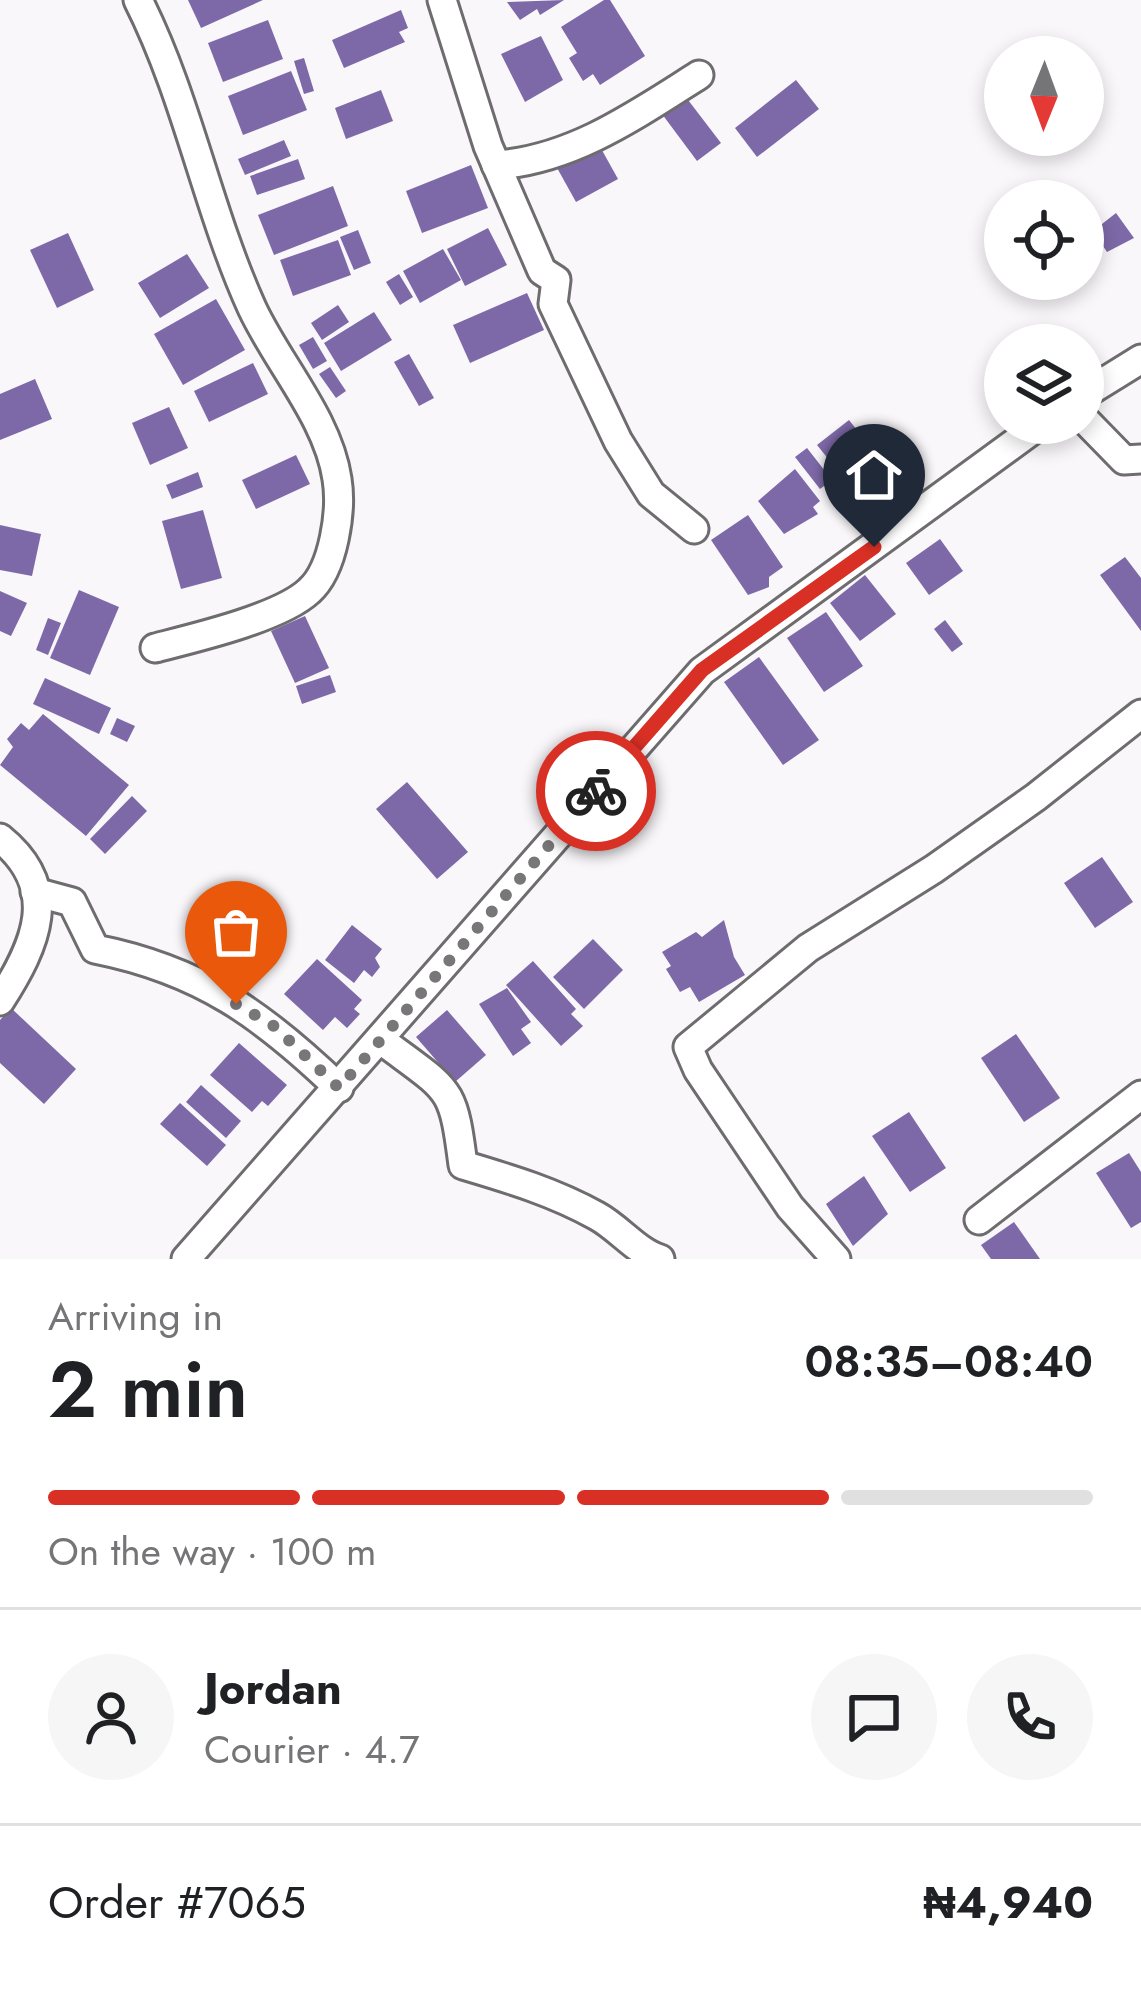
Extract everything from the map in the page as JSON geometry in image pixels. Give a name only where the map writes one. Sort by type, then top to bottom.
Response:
[{"type":"street","points":[[138,0],[178,90],[250,304],[329,446],[338,481],[337,522],[324,568],[309,592],[236,627],[155,648]]},
{"type":"street","points":[[442,0],[496,165],[542,271],[556,280],[553,304],[618,441],[651,494],[694,529]]},
{"type":"street","points":[[496,165],[530,163],[566,152],[699,76]]},
{"type":"street","points":[[1104,382],[1141,359]]},
{"type":"street","points":[[1104,440],[1124,460],[1141,459]]},
{"type":"street","points":[[186,1259],[702,670],[1013,444]]},
{"type":"street","points":[[836,1259],[790,1208],[698,1070],[688,1047],[808,948],[968,845],[1141,714]]},
{"type":"street","points":[[0,838],[18,853],[38,909],[34,945],[0,1001]]},
{"type":"street","points":[[35,892],[72,902],[95,950],[147,959],[274,1026],[339,1088]]},
{"type":"street","points":[[389,1046],[445,1087],[456,1113],[463,1165],[554,1192],[619,1228],[650,1256],[660,1259]]},
{"type":"street","points":[[979,1220],[1141,1095]]},
{"type":"building","points":[[188,0],[263,0],[201,28]]},
{"type":"building","points":[[564,0],[540,15],[537,9],[520,20],[507,2]]},
{"type":"building","points":[[610,0],[645,56],[600,85],[593,74],[583,81],[569,58],[577,53],[561,27]]},
{"type":"building","points":[[401,10],[408,28],[399,32],[405,42],[344,68],[332,40]]},
{"type":"building","points":[[268,20],[283,59],[223,82],[208,43]]},
{"type":"building","points":[[541,36],[563,80],[525,102],[501,54]]},
{"type":"building","points":[[304,58],[314,91],[304,94],[294,61]]},
{"type":"building","points":[[291,71],[307,110],[243,135],[228,96]]},
{"type":"building","points":[[796,80],[819,109],[757,157],[735,128]]},
{"type":"building","points":[[381,90],[393,121],[346,139],[335,108]]},
{"type":"building","points":[[685,96],[721,143],[697,161],[662,114]]},
{"type":"building","points":[[284,140],[291,156],[245,175],[238,159]]},
{"type":"building","points":[[598,143],[618,179],[576,202],[556,166]]},
{"type":"building","points":[[298,159],[305,179],[257,195],[250,176]]},
{"type":"building","points":[[471,165],[488,208],[422,233],[406,191]]},
{"type":"building","points":[[333,186],[348,226],[274,255],[258,215]]},
{"type":"building","points":[[1116,213],[1134,238],[1107,252],[1104,222]]},
{"type":"building","points":[[488,228],[507,265],[465,286],[447,249]]},
{"type":"building","points":[[358,230],[371,263],[354,270],[340,237]]},
{"type":"building","points":[[68,233],[94,290],[57,308],[30,250]]},
{"type":"building","points":[[338,240],[351,275],[293,296],[280,260]]},
{"type":"building","points":[[443,249],[461,280],[420,303],[403,271]]},
{"type":"building","points":[[187,254],[209,288],[160,318],[138,283]]},
{"type":"building","points":[[399,274],[413,297],[400,305],[386,282]]},
{"type":"building","points":[[527,293],[544,330],[470,363],[453,325]]},
{"type":"building","points":[[216,299],[245,350],[183,385],[154,334]]},
{"type":"building","points":[[338,305],[349,322],[322,340],[311,323]]},
{"type":"building","points":[[374,312],[392,340],[341,371],[324,343]]},
{"type":"building","points":[[313,337],[327,361],[313,369],[299,345]]},
{"type":"building","points":[[409,354],[434,398],[419,406],[394,362]]},
{"type":"building","points":[[253,363],[268,394],[209,422],[194,391]]},
{"type":"building","points":[[330,367],[346,391],[336,398],[319,374]]},
{"type":"building","points":[[35,379],[52,419],[0,440],[0,394]]},
{"type":"building","points":[[169,407],[188,448],[150,465],[132,423]]},
{"type":"building","points":[[849,420],[894,477],[863,502],[817,445]]},
{"type":"building","points":[[807,448],[832,480],[820,489],[795,457]]},
{"type":"building","points":[[296,455],[310,484],[256,509],[242,480]]},
{"type":"building","points":[[795,469],[820,501],[813,507],[818,514],[784,534],[758,501]]},
{"type":"building","points":[[198,472],[203,487],[172,499],[166,485]]},
{"type":"building","points":[[203,510],[222,578],[181,589],[162,521]]},
{"type":"building","points":[[748,515],[783,567],[769,577],[769,587],[748,595],[711,540]]},
{"type":"building","points":[[0,525],[41,534],[32,576],[0,570]]},
{"type":"building","points":[[940,539],[963,571],[929,595],[906,563]]},
{"type":"building","points":[[1125,557],[1141,578],[1141,631],[1100,575]]},
{"type":"building","points":[[865,575],[896,614],[860,641],[830,603]]},
{"type":"building","points":[[79,590],[119,607],[90,675],[50,658]]},
{"type":"building","points":[[0,591],[27,603],[11,636],[0,631]]},
{"type":"building","points":[[826,612],[863,666],[824,692],[787,638]]},
{"type":"building","points":[[305,616],[329,668],[295,683],[271,631]]},
{"type":"building","points":[[48,618],[61,623],[48,655],[36,650]]},
{"type":"building","points":[[945,620],[963,644],[952,652],[934,629]]},
{"type":"building","points":[[759,657],[819,740],[783,765],[724,682]]},
{"type":"building","points":[[330,675],[336,692],[302,704],[296,686]]},
{"type":"building","points":[[45,678],[111,708],[99,734],[33,704]]},
{"type":"building","points":[[43,714],[129,785],[86,836],[0,765],[13,747],[7,739],[21,723],[29,730]]},
{"type":"building","points":[[117,718],[135,726],[127,742],[110,734]]},
{"type":"building","points":[[407,782],[468,852],[437,879],[376,809]]},
{"type":"building","points":[[132,796],[147,811],[105,854],[90,839]]},
{"type":"building","points":[[1102,857],[1133,902],[1095,928],[1064,883]]},
{"type":"building","points":[[724,920],[734,957],[745,975],[699,1002],[690,987],[680,992],[662,952],[696,932],[702,937]]},
{"type":"building","points":[[352,925],[382,949],[375,958],[380,967],[372,977],[364,970],[354,983],[325,960]]},
{"type":"building","points":[[593,939],[623,970],[584,1009],[553,977]]},
{"type":"building","points":[[317,959],[362,1000],[354,1009],[360,1014],[347,1028],[335,1017],[323,1030],[284,994]]},
{"type":"building","points":[[533,961],[576,1009],[571,1014],[583,1026],[561,1046],[506,985]]},
{"type":"building","points":[[507,988],[531,1022],[521,1029],[531,1043],[513,1056],[479,1004]]},
{"type":"building","points":[[11,1008],[76,1069],[44,1104],[0,1063],[0,1020]]},
{"type":"building","points":[[447,1010],[486,1055],[455,1082],[416,1037]]},
{"type":"building","points":[[1016,1034],[1060,1098],[1024,1122],[981,1058]]},
{"type":"building","points":[[239,1043],[287,1085],[268,1106],[262,1101],[252,1112],[210,1075]]},
{"type":"building","points":[[201,1085],[241,1121],[226,1138],[186,1102]]},
{"type":"building","points":[[180,1103],[226,1145],[207,1166],[160,1124]]},
{"type":"building","points":[[909,1112],[946,1168],[910,1192],[872,1136]]},
{"type":"building","points":[[1129,1153],[1141,1172],[1141,1222],[1131,1228],[1096,1173]]},
{"type":"building","points":[[864,1176],[888,1214],[853,1246],[826,1204]]},
{"type":"building","points":[[1014,1222],[1040,1259],[991,1259],[981,1245]]},
{"type":"way so far","points":[[236,1004],[274,1026],[339,1088],[596,791]]},
{"type":"route","points":[[596,791],[702,670],[874,547]]}]
